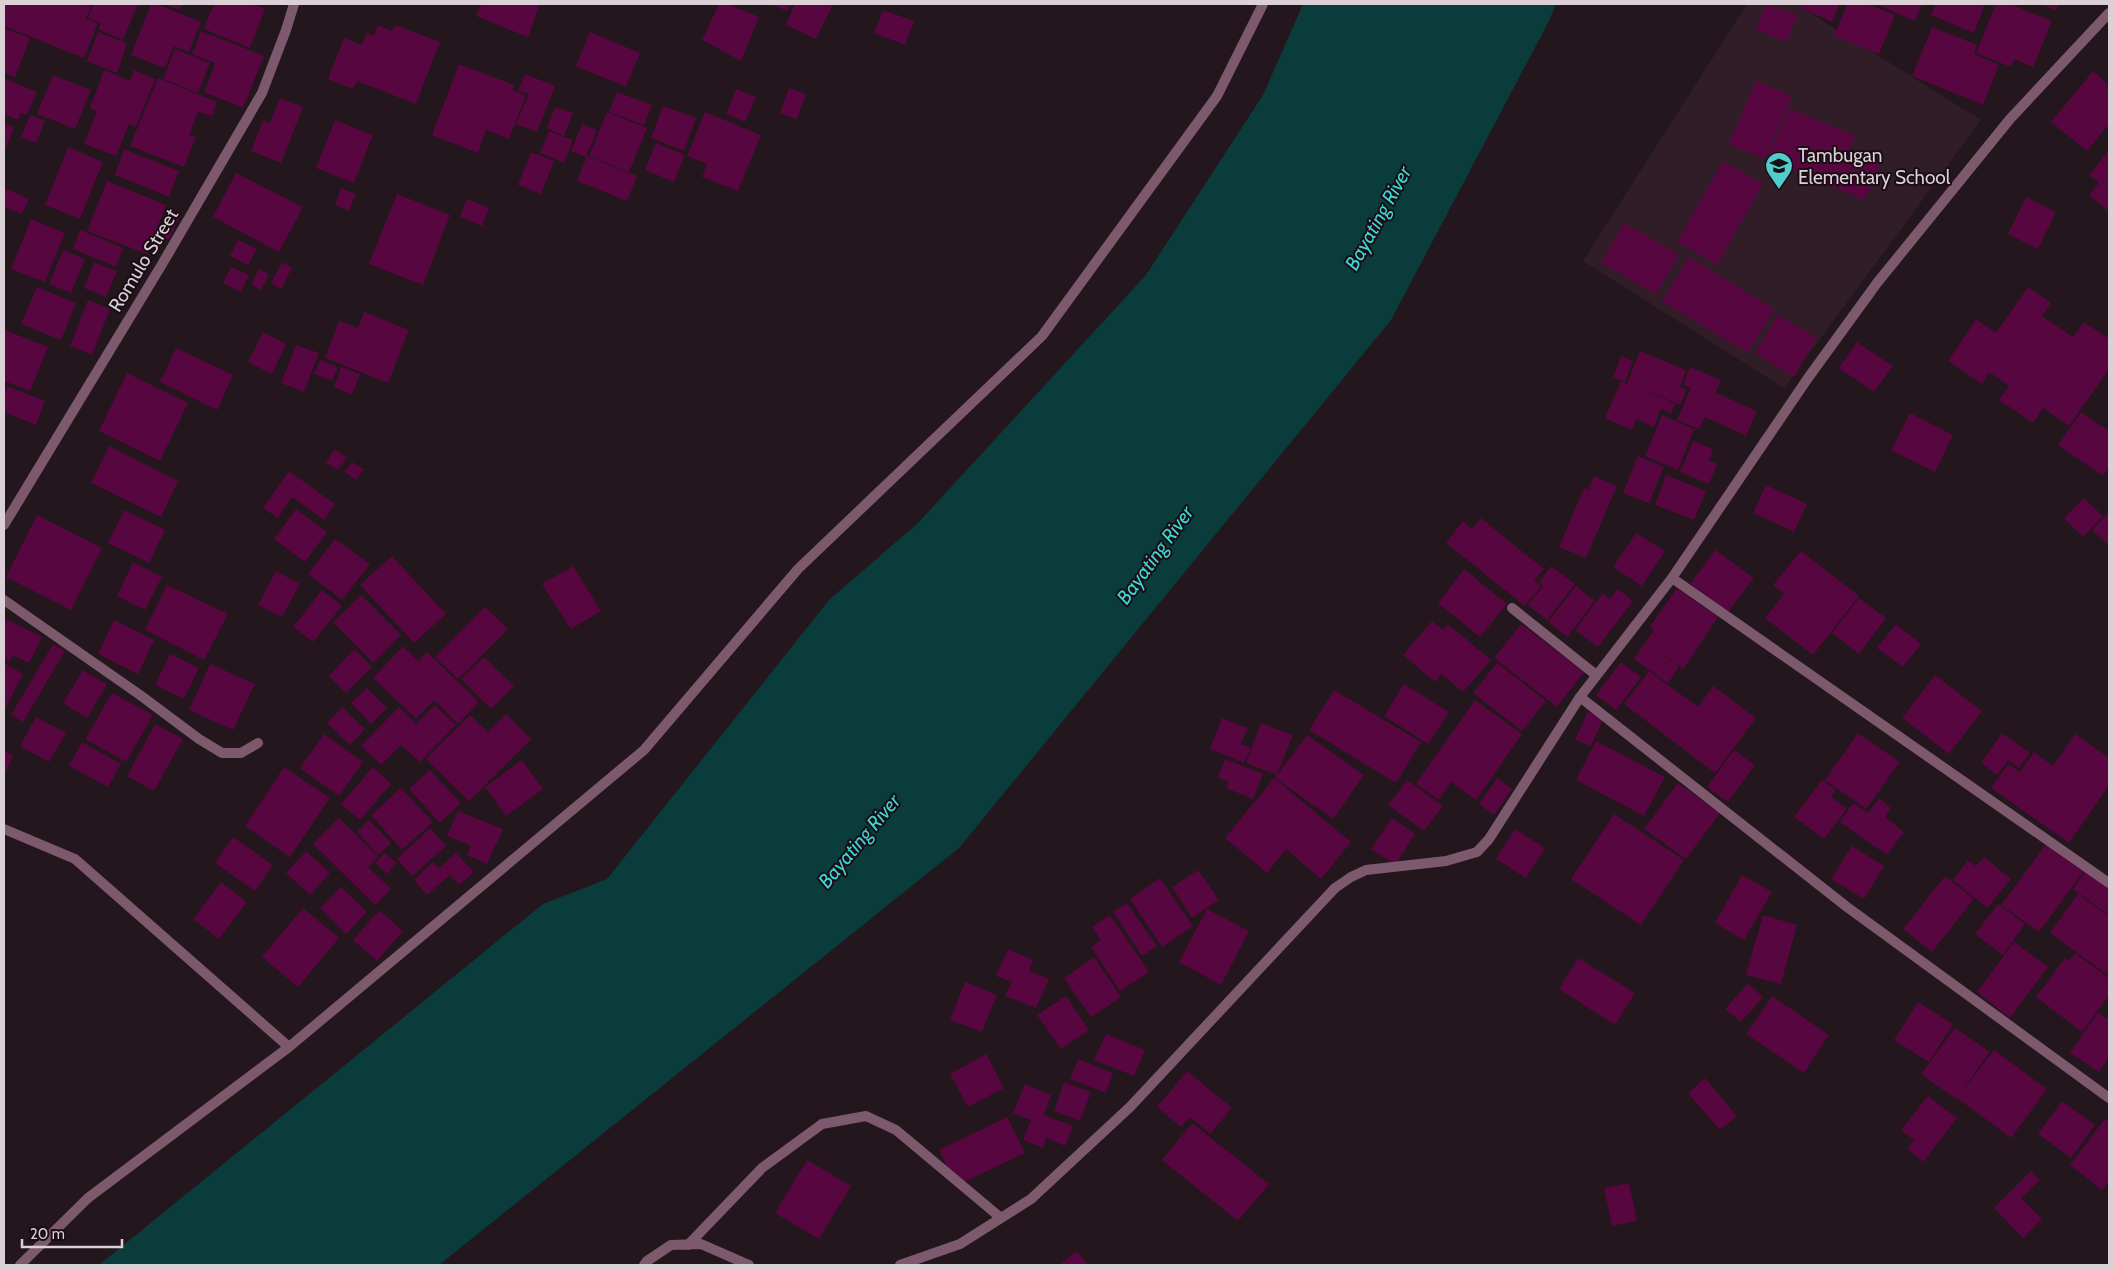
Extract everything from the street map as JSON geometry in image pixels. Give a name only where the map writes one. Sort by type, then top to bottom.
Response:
[{"type":"street","name":"Romulo Street","points":[[4,525],[161,266],[262,93],[294,4]]},
{"type":"street","points":[[20,1265],[88,1198],[289,1047],[644,750],[798,569],[1042,336],[1217,96],[1263,4]]},
{"type":"street","points":[[900,1265],[960,1244],[1031,1199],[1130,1106],[1336,888],[1351,877],[1366,870],[1446,861],[1477,852],[1489,839],[1580,697],[1672,578],[1808,378],[1876,283],[2010,119],[2109,13]]},
{"type":"street","points":[[1672,578],[2109,883]]},
{"type":"street","points":[[4,600],[118,679],[199,739],[222,753],[240,753],[258,742]]},
{"type":"street","points":[[1512,608],[1596,675]]},
{"type":"street","points":[[1580,697],[1847,907],[2109,1098]]},
{"type":"street","points":[[4,829],[75,858],[289,1047]]},
{"type":"street","points":[[688,1245],[762,1168],[822,1124],[866,1116],[896,1130],[1000,1218]]},
{"type":"street","points":[[644,1265],[646,1261],[671,1245],[701,1244],[749,1265]]},
{"type":"shaded area","name":"Tambugan Elementary School","points":[[1747,4],[1796,4],[1981,120],[1784,388],[1583,261]]},
{"type":"water","name":"Bayating River","points":[[1303,4],[1556,4],[1549,21],[1391,320],[959,848],[439,1265],[99,1265],[543,904],[607,879],[829,600],[918,523],[1146,275],[1263,95]]},
{"type":"building","points":[[6,4],[83,4],[91,7],[86,19],[98,23],[84,58],[4,26],[4,9]]},
{"type":"building","points":[[94,4],[138,4],[123,40],[98,29],[101,23],[88,18]]},
{"type":"building","points":[[151,4],[156,4],[201,22],[189,52],[174,46],[165,68],[131,55]]},
{"type":"building","points":[[164,4],[182,4],[180,10]]},
{"type":"building","points":[[214,4],[253,4],[265,9],[250,48],[204,29]]},
{"type":"building","points":[[481,4],[540,4],[528,37],[476,16]]},
{"type":"building","points":[[719,4],[727,4],[759,17],[741,61],[702,40]]},
{"type":"building","points":[[770,4],[790,4],[787,11]]},
{"type":"building","points":[[795,4],[833,4],[816,39],[786,25]]},
{"type":"building","points":[[1766,4],[1797,15],[1787,42],[1756,30]]},
{"type":"building","points":[[1800,4],[1840,4],[1832,22],[1799,7]]},
{"type":"building","points":[[1847,4],[1867,4],[1895,15],[1879,54],[1834,36]]},
{"type":"building","points":[[1878,4],[1922,4],[1915,21]]},
{"type":"building","points":[[1936,4],[1985,4],[1974,33],[1931,15]]},
{"type":"building","points":[[1996,4],[2010,4],[2052,21],[2033,67],[2014,59],[2011,67],[1976,53]]},
{"type":"building","points":[[2041,4],[2058,4],[2056,10]]},
{"type":"building","points":[[883,10],[914,21],[905,45],[874,33]]},
{"type":"building","points":[[378,25],[392,31],[395,25],[440,42],[416,104],[357,81],[353,89],[328,79],[344,38],[362,45],[367,33],[374,36]]},
{"type":"building","points":[[1932,27],[1977,45],[1974,54],[1999,65],[1983,105],[1912,76]]},
{"type":"building","points":[[4,28],[30,38],[15,77],[4,73]]},
{"type":"building","points":[[201,31],[264,56],[243,108],[204,92],[215,63],[192,54]]},
{"type":"building","points":[[98,32],[127,43],[117,73],[87,61]]},
{"type":"building","points":[[590,32],[640,53],[626,87],[576,66]]},
{"type":"building","points":[[175,49],[210,63],[198,93],[163,79]]},
{"type":"building","points":[[459,64],[514,85],[512,90],[526,96],[509,139],[486,130],[478,153],[432,135]]},
{"type":"building","points":[[104,70],[130,81],[134,70],[155,79],[136,127],[129,124],[116,156],[84,144],[97,111],[90,108]]},
{"type":"building","points":[[2093,71],[2109,85],[2109,124],[2087,151],[2051,122]]},
{"type":"building","points":[[525,74],[555,86],[537,132],[516,124],[529,94],[518,91]]},
{"type":"building","points":[[53,75],[91,90],[75,129],[37,114]]},
{"type":"building","points":[[4,78],[37,92],[27,115],[21,113],[18,120],[4,114]]},
{"type":"building","points":[[158,78],[217,102],[212,116],[198,112],[189,135],[196,137],[184,167],[130,146]]},
{"type":"building","points":[[1756,81],[1792,96],[1765,159],[1729,144]]},
{"type":"building","points":[[789,88],[806,94],[797,119],[780,113]]},
{"type":"building","points":[[736,89],[756,97],[745,122],[726,114]]},
{"type":"building","points":[[617,92],[652,105],[644,125],[609,112]]},
{"type":"building","points":[[280,98],[303,107],[281,163],[251,151],[263,120],[270,123]]},
{"type":"building","points":[[663,106],[696,118],[684,151],[651,138]]},
{"type":"building","points":[[555,107],[573,113],[564,136],[547,128]]},
{"type":"building","points":[[1789,108],[1855,136],[1850,149],[1881,162],[1865,200],[1767,159]]},
{"type":"building","points":[[607,112],[647,128],[629,172],[589,156]]},
{"type":"building","points":[[705,112],[761,135],[738,191],[702,177],[707,164],[687,156]]},
{"type":"building","points":[[30,115],[45,121],[36,143],[21,137]]},
{"type":"building","points":[[335,120],[373,135],[354,183],[316,168]]},
{"type":"building","points":[[4,123],[14,127],[4,154]]},
{"type":"building","points":[[582,124],[597,130],[586,157],[571,151]]},
{"type":"building","points":[[549,131],[573,140],[564,163],[540,153]]},
{"type":"building","points":[[656,143],[685,155],[674,182],[645,170]]},
{"type":"building","points":[[68,147],[103,162],[80,219],[45,205]]},
{"type":"building","points":[[124,149],[179,171],[169,197],[115,175]]},
{"type":"building","points":[[2109,150],[2109,212],[2089,195],[2099,183],[2089,175]]},
{"type":"building","points":[[531,152],[554,161],[541,194],[518,185]]},
{"type":"building","points":[[587,156],[637,176],[627,201],[577,181]]},
{"type":"building","points":[[1723,161],[1763,184],[1717,265],[1677,242]]},
{"type":"building","points":[[236,173],[303,207],[279,252],[213,217]]},
{"type":"building","points":[[107,181],[166,205],[147,254],[87,231]]},
{"type":"building","points":[[4,188],[29,199],[22,214],[4,207]]},
{"type":"building","points":[[341,188],[356,194],[349,211],[335,205]]},
{"type":"building","points":[[397,194],[450,215],[423,285],[369,264]]},
{"type":"building","points":[[2026,197],[2056,212],[2038,249],[2008,234]]},
{"type":"building","points":[[467,199],[489,208],[482,226],[460,217]]},
{"type":"building","points":[[168,212],[179,217],[169,240],[159,235]]},
{"type":"building","points":[[31,219],[65,233],[45,282],[11,269]]},
{"type":"building","points":[[1624,223],[1679,255],[1656,294],[1601,263]]},
{"type":"building","points":[[80,230],[123,248],[116,267],[73,249]]},
{"type":"building","points":[[238,240],[257,249],[248,265],[230,256]]},
{"type":"building","points":[[63,250],[85,259],[71,293],[49,284]]},
{"type":"building","points":[[1689,257],[1774,309],[1748,353],[1662,301]]},
{"type":"building","points":[[94,262],[117,271],[106,297],[84,288]]},
{"type":"building","points":[[282,262],[292,268],[281,289],[271,283]]},
{"type":"building","points":[[231,267],[249,275],[241,292],[223,283]]},
{"type":"building","points":[[259,269],[269,274],[261,290],[251,285]]},
{"type":"building","points":[[37,287],[76,303],[61,340],[21,324]]},
{"type":"building","points":[[2028,287],[2051,303],[2042,316],[2073,337],[2084,322],[2109,339],[2109,369],[2069,426],[2043,408],[2033,423],[1999,400],[2009,386],[1989,372],[1982,384],[1948,361],[1976,319],[1996,333]]},
{"type":"building","points":[[88,300],[110,309],[92,355],[70,346]]},
{"type":"building","points":[[364,312],[409,330],[388,383],[325,358],[339,321],[358,328]]},
{"type":"building","points":[[1778,315],[1817,338],[1794,377],[1755,353]]},
{"type":"building","points":[[5,330],[48,347],[30,391],[4,381]]},
{"type":"building","points":[[263,332],[286,344],[272,374],[248,362]]},
{"type":"building","points":[[1857,342],[1893,366],[1874,392],[1839,368]]},
{"type":"building","points":[[296,345],[319,353],[304,392],[281,383]]},
{"type":"building","points":[[176,348],[233,375],[217,410],[160,382]]},
{"type":"building","points":[[1640,351],[1686,370],[1680,387],[1687,390],[1680,405],[1630,384],[1675,404],[1671,413],[1661,409],[1654,427],[1636,419],[1632,430],[1605,418],[1621,381],[1627,384]]},
{"type":"building","points":[[1621,356],[1633,361],[1625,382],[1613,377]]},
{"type":"building","points":[[320,360],[338,367],[332,381],[314,374]]},
{"type":"building","points":[[341,367],[360,374],[352,395],[334,387]]},
{"type":"building","points":[[1690,367],[1721,380],[1706,415],[1716,393],[1757,411],[1746,436],[1705,417],[1699,429],[1677,420],[1691,388],[1683,385]]},
{"type":"building","points":[[127,373],[188,403],[160,461],[99,431]]},
{"type":"building","points":[[7,386],[45,401],[36,425],[4,412],[4,394]]},
{"type":"building","points":[[2081,412],[2109,431],[2109,467],[2103,476],[2058,445]]},
{"type":"building","points":[[1910,413],[1953,435],[1935,472],[1891,450]]},
{"type":"building","points":[[1662,415],[1694,429],[1678,470],[1645,456]]},
{"type":"building","points":[[1693,441],[1713,449],[1709,461],[1717,464],[1709,484],[1680,472]]},
{"type":"building","points":[[109,446],[178,481],[161,517],[91,483]]},
{"type":"building","points":[[334,449],[347,457],[338,470],[326,463]]},
{"type":"building","points":[[1638,456],[1664,467],[1649,503],[1623,493]]},
{"type":"building","points":[[352,462],[364,469],[356,480],[344,472]]},
{"type":"building","points":[[289,471],[335,504],[324,520],[292,497],[278,518],[263,508]]},
{"type":"building","points":[[1666,475],[1706,491],[1694,520],[1655,505]]},
{"type":"building","points":[[1594,476],[1617,486],[1586,558],[1559,547],[1584,488],[1588,490]]},
{"type":"building","points":[[1766,485],[1807,504],[1794,532],[1753,513]]},
{"type":"building","points":[[2084,498],[2103,516],[2083,537],[2064,518]]},
{"type":"building","points":[[296,509],[327,532],[305,562],[274,539]]},
{"type":"building","points":[[124,510],[165,530],[149,563],[108,543]]},
{"type":"building","points":[[2109,512],[2109,546],[2092,530]]},
{"type":"building","points":[[37,515],[102,548],[71,610],[6,577]]},
{"type":"building","points":[[1481,518],[1544,569],[1534,580],[1541,586],[1525,606],[1446,543],[1463,521],[1472,529]]},
{"type":"building","points":[[1636,533],[1665,551],[1642,586],[1613,567]]},
{"type":"building","points":[[335,539],[370,564],[342,600],[308,574]]},
{"type":"building","points":[[1715,550],[1754,578],[1728,612],[1690,584]]},
{"type":"building","points":[[1801,551],[1859,596],[1813,655],[1765,618],[1784,594],[1773,585]]},
{"type":"building","points":[[392,556],[446,614],[414,643],[360,585]]},
{"type":"building","points":[[133,562],[162,577],[145,610],[117,596]]},
{"type":"building","points":[[573,566],[601,611],[571,629],[542,584]]},
{"type":"building","points":[[1551,566],[1575,584],[1547,620],[1528,605],[1543,586],[1539,582]]},
{"type":"building","points":[[1464,569],[1507,604],[1480,637],[1438,603]]},
{"type":"building","points":[[276,571],[300,584],[282,617],[258,605]]},
{"type":"building","points":[[167,585],[228,614],[204,660],[145,630]]},
{"type":"building","points":[[1576,586],[1595,601],[1567,637],[1548,622]]},
{"type":"building","points":[[1677,588],[1718,617],[1683,669],[1652,647],[1679,667],[1668,683],[1634,659],[1654,630],[1650,627]]},
{"type":"building","points":[[1618,589],[1633,601],[1598,647],[1575,630],[1603,593],[1610,599]]},
{"type":"building","points":[[322,590],[342,606],[313,642],[293,627]]},
{"type":"building","points":[[361,595],[401,635],[373,663],[333,622]]},
{"type":"building","points":[[1859,598],[1886,618],[1859,654],[1832,633]]},
{"type":"building","points":[[485,607],[508,629],[458,679],[435,657]]},
{"type":"building","points":[[6,619],[42,637],[29,663],[13,655],[10,662],[4,659],[4,624]]},
{"type":"building","points":[[114,620],[154,640],[138,674],[98,654]]},
{"type":"building","points":[[1432,621],[1443,630],[1448,624],[1491,660],[1463,692],[1441,674],[1435,682],[1403,655]]},
{"type":"building","points":[[1521,624],[1584,672],[1557,707],[1494,658]]},
{"type":"building","points":[[1896,624],[1921,644],[1903,667],[1877,648]]},
{"type":"building","points":[[53,644],[65,651],[23,722],[11,715]]},
{"type":"building","points":[[403,646],[418,661],[427,652],[479,702],[458,724],[434,700],[416,719],[373,678]]},
{"type":"building","points":[[354,649],[372,667],[346,693],[329,676]]},
{"type":"building","points":[[170,654],[199,668],[184,699],[155,685]]},
{"type":"building","points":[[484,657],[514,686],[491,709],[461,679]]},
{"type":"building","points":[[1621,662],[1641,677],[1616,710],[1596,695]]},
{"type":"building","points":[[4,663],[23,674],[4,711]]},
{"type":"building","points":[[1497,663],[1546,701],[1522,731],[1473,693]]},
{"type":"building","points":[[210,664],[255,684],[233,730],[189,710]]},
{"type":"building","points":[[83,670],[107,684],[87,718],[63,703]]},
{"type":"building","points":[[1649,671],[1698,707],[1713,686],[1756,718],[1715,773],[1624,704]]},
{"type":"building","points":[[1935,675],[1982,711],[1949,754],[1902,718]]},
{"type":"building","points":[[1404,684],[1449,712],[1428,744],[1384,716]]},
{"type":"building","points":[[367,688],[387,708],[371,724],[351,703]]},
{"type":"building","points":[[1334,690],[1421,742],[1396,783],[1309,730]]},
{"type":"building","points":[[112,693],[153,715],[126,762],[85,739]]},
{"type":"building","points":[[1475,700],[1522,734],[1476,800],[1451,782],[1439,800],[1416,784]]},
{"type":"building","points":[[435,705],[456,725],[420,762],[401,745],[381,765],[361,746],[399,707],[416,724]]},
{"type":"building","points":[[342,707],[365,729],[350,745],[327,723]]},
{"type":"building","points":[[1588,711],[1603,719],[1591,746],[1575,740]]},
{"type":"building","points":[[506,714],[531,739],[469,801],[426,759],[470,715],[488,732]]},
{"type":"building","points":[[36,717],[66,733],[49,762],[20,746]]},
{"type":"building","points":[[1222,718],[1248,728],[1241,744],[1251,748],[1244,763],[1210,749]]},
{"type":"building","points":[[1261,723],[1293,735],[1277,775],[1246,763]]},
{"type":"building","points":[[155,724],[183,739],[154,791],[127,776]]},
{"type":"building","points":[[1858,733],[1900,762],[1866,809],[1825,780]]},
{"type":"building","points":[[2002,733],[2030,753],[2019,768],[2008,760],[1997,775],[1981,763]]},
{"type":"building","points":[[324,734],[363,762],[339,796],[300,768]]},
{"type":"building","points":[[2075,734],[2109,758],[2109,785],[2069,843],[1991,788],[2008,764],[2020,772],[2034,752],[2053,766]]},
{"type":"building","points":[[1307,735],[1364,775],[1333,819],[1275,778]]},
{"type":"building","points":[[1596,741],[1665,777],[1644,816],[1576,780]]},
{"type":"building","points":[[82,742],[121,764],[108,787],[69,766]]},
{"type":"building","points":[[1734,750],[1755,765],[1728,802],[1707,787]]},
{"type":"building","points":[[4,751],[13,755],[4,777]]},
{"type":"building","points":[[1225,759],[1263,774],[1253,799],[1226,788],[1229,782],[1218,778]]},
{"type":"building","points":[[522,760],[543,789],[506,816],[485,787]]},
{"type":"building","points":[[284,767],[330,798],[290,857],[245,826]]},
{"type":"building","points":[[373,767],[391,784],[360,820],[341,804]]},
{"type":"building","points":[[430,770],[461,803],[440,823],[409,789]]},
{"type":"building","points":[[1274,778],[1351,842],[1321,879],[1286,849],[1267,873],[1225,838]]},
{"type":"building","points":[[1497,778],[1512,789],[1494,815],[1479,804]]},
{"type":"building","points":[[1407,780],[1443,806],[1424,831],[1388,805]]},
{"type":"building","points":[[1822,780],[1836,790],[1831,797],[1847,809],[1824,839],[1794,817]]},
{"type":"building","points":[[1678,783],[1720,813],[1686,859],[1644,829]]},
{"type":"building","points":[[401,788],[433,822],[402,850],[371,815]]},
{"type":"building","points":[[1879,798],[1891,808],[1885,817],[1904,832],[1887,855],[1840,822],[1853,803],[1868,813]]},
{"type":"building","points":[[458,811],[503,829],[487,864],[467,855],[471,846],[447,836]]},
{"type":"building","points":[[1614,814],[1684,860],[1641,925],[1571,879]]},
{"type":"building","points":[[339,818],[378,857],[368,867],[391,889],[375,905],[313,844]]},
{"type":"building","points":[[1392,818],[1415,834],[1395,865],[1371,849]]},
{"type":"building","points":[[369,820],[391,843],[378,855],[357,832]]},
{"type":"building","points":[[430,828],[446,846],[412,876],[397,859]]},
{"type":"building","points":[[1515,829],[1545,848],[1526,878],[1496,859]]},
{"type":"building","points":[[233,837],[273,865],[255,891],[215,863]]},
{"type":"building","points":[[2047,843],[2084,871],[2039,932],[2001,905]]},
{"type":"building","points":[[1852,846],[1884,866],[1864,899],[1831,879]]},
{"type":"building","points":[[306,851],[330,873],[310,895],[286,873]]},
{"type":"building","points":[[385,853],[397,863],[387,874],[375,863]]},
{"type":"building","points":[[456,853],[474,872],[459,885],[450,875],[427,895],[414,880],[433,862],[439,868]]},
{"type":"building","points":[[1984,857],[2011,879],[1987,908],[1953,880],[1968,860],[1976,866]]},
{"type":"building","points":[[1198,870],[1219,900],[1192,918],[1172,887]]},
{"type":"building","points":[[2086,870],[2109,887],[2109,915],[2073,889]]},
{"type":"building","points":[[1742,875],[1772,892],[1744,940],[1715,923]]},
{"type":"building","points":[[1945,876],[1974,899],[1932,952],[1903,929]]},
{"type":"building","points":[[1160,878],[1193,926],[1162,947],[1130,899]]},
{"type":"building","points":[[221,882],[247,902],[219,939],[193,919]]},
{"type":"building","points":[[341,887],[367,912],[346,934],[320,908]]},
{"type":"building","points":[[2078,894],[2109,916],[2109,976],[2050,933]]},
{"type":"building","points":[[1127,903],[1157,946],[1142,956],[1113,912]]},
{"type":"building","points":[[1998,904],[2025,924],[2003,955],[1975,934]]},
{"type":"building","points":[[303,908],[339,938],[298,987],[262,957]]},
{"type":"building","points":[[1207,909],[1249,931],[1221,985],[1179,962]]},
{"type":"building","points":[[379,910],[403,931],[377,961],[353,940]]},
{"type":"building","points":[[1110,915],[1149,972],[1120,991],[1091,947],[1101,940],[1092,927]]},
{"type":"building","points":[[1763,915],[1797,925],[1781,984],[1746,975]]},
{"type":"building","points":[[2014,942],[2048,967],[2010,1018],[1977,992]]},
{"type":"building","points":[[1008,949],[1033,960],[1029,971],[1049,979],[1036,1008],[1005,996],[1012,982],[996,976]]},
{"type":"building","points":[[2075,953],[2109,978],[2109,995],[2082,1032],[2036,997],[2065,958],[2069,961]]},
{"type":"building","points":[[1094,957],[1121,997],[1091,1017],[1064,978]]},
{"type":"building","points":[[1578,958],[1635,993],[1615,1025],[1559,989]]},
{"type":"building","points":[[965,982],[997,995],[982,1032],[950,1020]]},
{"type":"building","points":[[1748,983],[1763,997],[1741,1022],[1725,1009]]},
{"type":"building","points":[[1066,996],[1089,1030],[1061,1049],[1037,1015]]},
{"type":"building","points":[[1772,996],[1829,1035],[1804,1073],[1746,1034]]},
{"type":"building","points":[[1918,1002],[1953,1024],[1929,1062],[1894,1040]]},
{"type":"building","points":[[2098,1012],[2109,1020],[2109,1057],[2099,1072],[2070,1053]]},
{"type":"building","points":[[1955,1028],[1990,1052],[1956,1099],[1921,1074]]},
{"type":"building","points":[[1106,1034],[1145,1050],[1134,1076],[1094,1060]]},
{"type":"building","points":[[1994,1050],[2047,1089],[2011,1138],[1957,1098]]},
{"type":"building","points":[[986,1054],[1004,1088],[968,1107],[950,1074]]},
{"type":"building","points":[[1078,1059],[1113,1073],[1106,1093],[1070,1079]]},
{"type":"building","points":[[1187,1071],[1232,1108],[1210,1134],[1190,1117],[1181,1127],[1157,1107]]},
{"type":"building","points":[[1705,1078],[1737,1116],[1720,1130],[1688,1093]]},
{"type":"building","points":[[1064,1082],[1091,1092],[1080,1121],[1054,1111]]},
{"type":"building","points":[[1025,1084],[1051,1095],[1044,1115],[1073,1126],[1065,1146],[1046,1138],[1043,1148],[1023,1140],[1031,1120],[1013,1113]]},
{"type":"building","points":[[1928,1096],[1957,1118],[1923,1162],[1907,1149],[1914,1140],[1901,1130]]},
{"type":"building","points":[[2062,1101],[2095,1125],[2071,1158],[2038,1134]]},
{"type":"building","points":[[1007,1117],[1025,1153],[956,1186],[939,1150]]},
{"type":"building","points":[[2105,1119],[2109,1122],[2109,1181],[2102,1190],[2070,1165]]},
{"type":"building","points":[[1192,1123],[1269,1184],[1238,1221],[1162,1160]]},
{"type":"building","points":[[807,1160],[851,1186],[819,1239],[775,1213]]},
{"type":"building","points":[[2031,1171],[2040,1180],[2021,1198],[2042,1219],[2023,1238],[1994,1208]]},
{"type":"building","points":[[1629,1183],[1637,1221],[1612,1226],[1604,1188]]},
{"type":"building","points":[[1077,1251],[1088,1265],[1059,1265]]},
{"type":"place","name":"Tambugan Elementary School","points":[[1779,190]]}]
